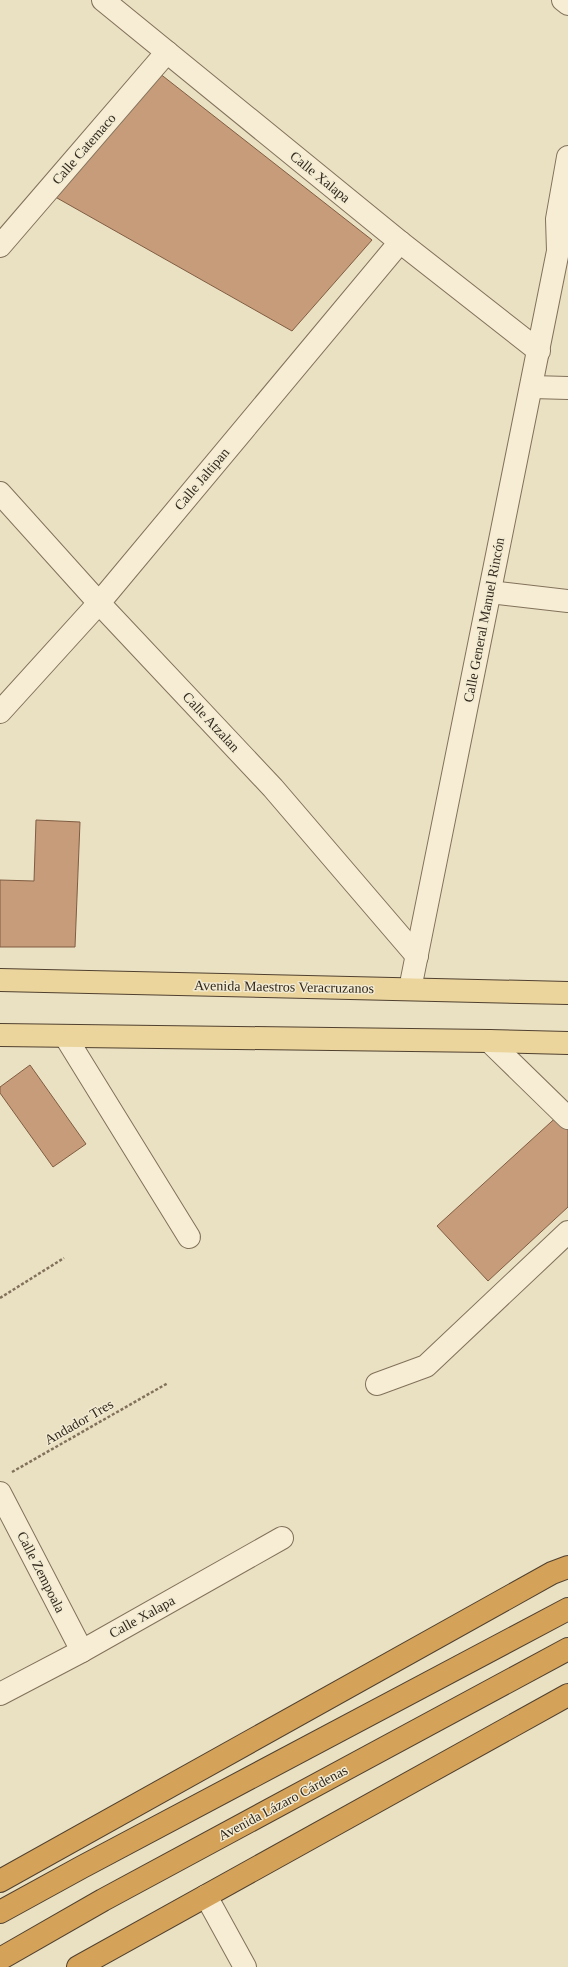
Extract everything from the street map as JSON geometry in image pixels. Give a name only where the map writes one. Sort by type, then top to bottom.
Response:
[{"type":"highway","points":[[0,1881],[552,1574],[568,1567]]},
{"type":"highway","points":[[0,1912],[568,1609]]},
{"type":"highway","name":"Avenida Lázaro Cárdenas","points":[[0,1959],[103,1900],[568,1650]]},
{"type":"highway","points":[[78,1967],[568,1695]]},
{"type":"main road","name":"Avenida Maestros Veracruzanos","points":[[0,980],[568,993]]},
{"type":"main road","points":[[0,1035],[488,1040],[568,1043]]},
{"type":"street","name":"Calle Xalapa","points":[[103,0],[400,242],[539,351]]},
{"type":"street","points":[[563,0],[568,4]]},
{"type":"street","name":"Calle Catemaco","points":[[0,246],[167,52]]},
{"type":"street","name":"Calle General Manuel Rincón","points":[[410,989],[539,351],[563,244],[557,219],[568,157]]},
{"type":"street","name":"Calle Jaltipan","points":[[0,712],[99,603],[400,242]]},
{"type":"street","points":[[532,387],[568,388]]},
{"type":"street","name":"Calle Atzalan","points":[[0,493],[99,603],[273,788],[417,956]]},
{"type":"street","points":[[490,592],[568,601]]},
{"type":"street","points":[[65,1036],[189,1237]]},
{"type":"street","points":[[488,1040],[568,1118]]},
{"type":"street","points":[[377,1384],[426,1366],[568,1232]]},
{"type":"street","name":"Calle Zempoala","points":[[3,1484],[82,1651]]},
{"type":"street","name":"Calle Xalapa","points":[[0,1694],[82,1651],[282,1538]]},
{"type":"street","points":[[206,1896],[245,1967]]},
{"type":"path","points":[[0,1298],[64,1258]]},
{"type":"path","name":"Andador Tres","points":[[3,1484],[168,1383]]},
{"type":"building","points":[[159,73],[372,240],[292,331],[50,194]]},
{"type":"building","points":[[36,820],[80,822],[75,947],[0,947],[0,880],[34,881]]},
{"type":"building","points":[[30,1065],[86,1144],[53,1167],[0,1093],[0,1087]]},
{"type":"building","points":[[562,1112],[568,1119],[568,1207],[488,1281],[437,1226]]}]
